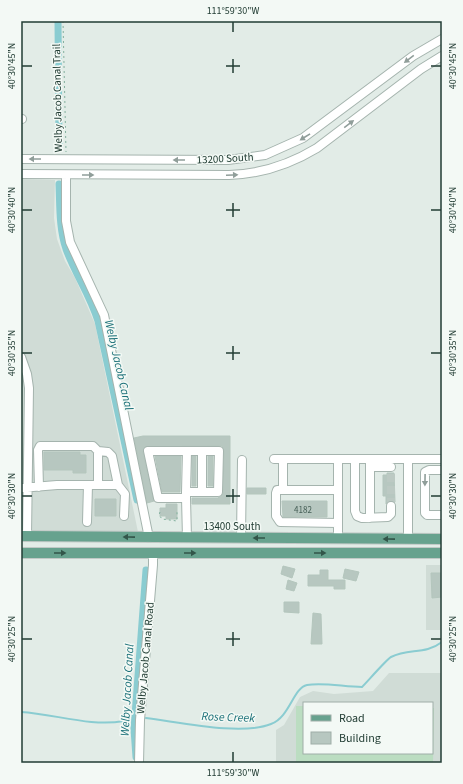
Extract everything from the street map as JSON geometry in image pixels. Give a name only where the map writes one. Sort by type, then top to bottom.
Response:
[{"type":"main road","name":"13400 South","points":[[24,536],[442,539]]},
{"type":"main road","points":[[21,552],[442,553]]},
{"type":"street","name":"13200 South","points":[[21,159],[228,160],[265,155],[303,138],[413,56],[442,39]]},
{"type":"street","name":"13200 South","points":[[21,174],[229,175],[252,173],[274,168],[301,157],[317,148],[421,69],[442,56]]},
{"type":"street","points":[[66,175],[66,221],[70,242],[104,316],[149,538]]},
{"type":"street","points":[[21,357],[27,374],[25,389],[24,536]]},
{"type":"street","points":[[39,487],[38,450],[40,446],[93,446],[98,451],[108,452],[112,456],[118,485],[125,494],[124,516]]},
{"type":"street","points":[[98,451],[98,485]]},
{"type":"street","points":[[148,451],[187,451],[219,451],[218,492],[202,492],[158,498],[148,451]]},
{"type":"street","points":[[187,451],[187,538]]},
{"type":"street","points":[[202,451],[202,492]]},
{"type":"street","points":[[274,459],[355,459],[391,466],[408,459],[442,459]]},
{"type":"street","points":[[283,459],[283,490]]},
{"type":"street","points":[[338,459],[338,538]]},
{"type":"street","points":[[355,459],[356,514],[359,517],[388,517],[391,514],[391,506]]},
{"type":"street","points":[[408,459],[408,539]]},
{"type":"street","points":[[241,538],[242,460]]},
{"type":"street","points":[[370,463],[370,518]]},
{"type":"street","points":[[442,470],[428,470],[425,472],[424,506],[427,515],[442,515]]},
{"type":"street","points":[[87,522],[88,485]]},
{"type":"street","points":[[24,488],[118,485]]},
{"type":"street","points":[[338,490],[277,490],[276,493],[276,516],[280,522],[338,523]]},
{"type":"street","name":"Welby Jacob Canal Road","points":[[139,763],[140,720],[153,553]]},
{"type":"path","name":"Welby Jacob Canal Trail","points":[[63,21],[66,159]]},
{"type":"path","points":[[160,512],[159,517],[162,519],[177,521],[177,511]]},
{"type":"shaded area","points":[[21,179],[55,180],[54,218],[57,239],[65,261],[75,278],[95,324],[138,532],[21,530]]},
{"type":"shaded area","points":[[426,565],[442,565],[442,630],[426,630]]},
{"type":"shaded area","points":[[389,673],[442,673],[442,763],[276,763],[276,730],[284,725],[300,697],[313,691],[334,694],[373,691]]},
{"type":"green space","points":[[296,706],[303,706],[303,754],[433,754],[434,708],[433,763],[296,763]]},
{"type":"building","points":[[143,436],[230,436],[230,504],[192,504],[192,498],[218,498],[223,494],[224,451],[222,446],[145,447],[143,452],[154,501],[147,503],[134,438]]},
{"type":"building","points":[[44,452],[80,452],[80,455],[86,455],[86,473],[73,473],[73,470],[44,470]]},
{"type":"building","points":[[155,456],[181,456],[180,492],[162,492]]},
{"type":"building","points":[[192,456],[196,456],[196,486],[192,486]]},
{"type":"building","points":[[208,456],[213,456],[213,486],[208,486]]},
{"type":"building","points":[[387,473],[394,473],[395,502],[391,501],[386,504],[386,496],[383,496],[383,475],[387,475]]},
{"type":"building","points":[[247,488],[266,488],[266,494],[247,494]]},
{"type":"building","points":[[95,499],[116,499],[116,516],[95,516]]},
{"type":"building","points":[[282,501],[327,501],[327,517],[283,517]]},
{"type":"building","points":[[166,504],[177,504],[177,519],[166,519],[166,516],[160,516],[160,508],[166,508]]},
{"type":"building","points":[[283,566],[295,569],[292,578],[281,574]]},
{"type":"building","points":[[345,569],[359,572],[356,581],[343,578]]},
{"type":"building","points":[[320,570],[328,570],[328,580],[345,580],[345,589],[334,589],[334,586],[308,586],[308,575],[320,575]]},
{"type":"building","points":[[431,573],[442,573],[442,597],[432,598]]},
{"type":"building","points":[[288,580],[297,583],[294,591],[286,589]]},
{"type":"building","points":[[284,602],[299,602],[299,613],[284,612]]},
{"type":"building","points":[[313,613],[321,614],[322,644],[311,644]]},
{"type":"waterway","name":"Welby Jacob Canal","points":[[58,21],[59,147]]},
{"type":"waterway","name":"Welby Jacob Canal","points":[[59,184],[62,233],[66,249],[91,302],[98,321],[137,500]]},
{"type":"waterway","name":"Welby Jacob Canal","points":[[136,757],[134,729],[146,570]]},
{"type":"waterway","name":"Rose Creek","points":[[146,718],[210,727],[243,729],[271,724],[283,715],[302,687],[313,684],[362,687],[391,657],[398,654],[429,649],[442,642]]},
{"type":"waterway","name":"Rose Creek","points":[[21,712],[85,721],[124,721]]},
{"type":"tunnel","points":[[391,473],[391,506]]}]
